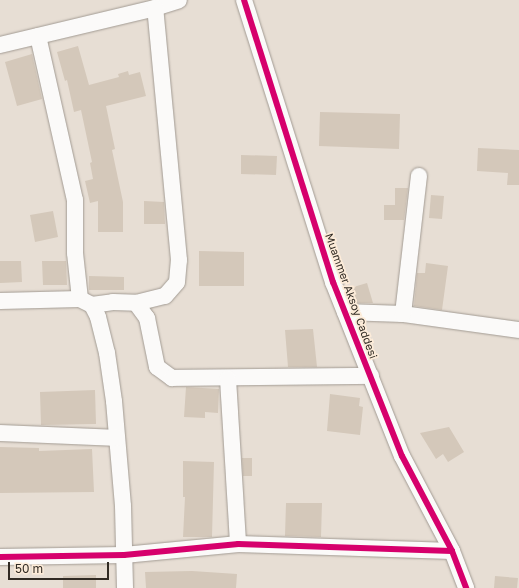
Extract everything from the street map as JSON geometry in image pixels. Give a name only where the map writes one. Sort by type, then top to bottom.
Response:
[{"type":"street","points":[[0,45],[156,8],[179,0]]},
{"type":"street","name":"Muammer Aksoy Caddesi","points":[[244,0],[333,282],[402,456],[452,551],[466,588]]},
{"type":"street","points":[[0,300],[136,303],[165,296],[177,282],[179,260],[156,8]]},
{"type":"street","points":[[38,36],[75,200],[75,253],[86,302],[98,318],[106,353],[114,401],[122,506],[125,588]]},
{"type":"street","points":[[404,314],[419,176]]},
{"type":"street","points":[[136,303],[147,318],[157,367],[172,378],[370,376]]},
{"type":"street","points":[[345,312],[404,314],[519,330]]},
{"type":"street","points":[[228,378],[238,544]]},
{"type":"street","points":[[0,433],[117,438]]},
{"type":"street","points":[[0,557],[124,555],[238,544],[452,551]]},
{"type":"building","points":[[78,46],[89,85],[119,77],[118,74],[128,71],[129,75],[140,72],[146,96],[106,106],[115,149],[112,150],[123,202],[123,232],[98,232],[98,201],[90,203],[85,181],[93,179],[90,163],[92,162],[81,110],[74,112],[67,80],[65,81],[57,52]]},
{"type":"building","points":[[32,54],[42,99],[17,106],[5,62]]},
{"type":"building","points":[[320,112],[400,114],[399,149],[319,146]]},
{"type":"building","points":[[478,148],[519,150],[519,185],[507,185],[508,173],[477,171]]},
{"type":"building","points":[[241,155],[277,156],[276,175],[241,174]]},
{"type":"building","points":[[395,188],[408,188],[404,220],[384,220],[384,205],[395,205]]},
{"type":"building","points":[[431,195],[444,196],[442,219],[429,218]]},
{"type":"building","points":[[144,201],[164,202],[165,224],[144,224]]},
{"type":"building","points":[[53,211],[58,237],[35,242],[30,215]]},
{"type":"building","points":[[199,251],[244,252],[244,286],[199,286]]},
{"type":"building","points":[[0,261],[21,261],[22,282],[0,283]]},
{"type":"building","points":[[42,261],[66,261],[67,285],[43,285]]},
{"type":"building","points":[[426,263],[448,266],[442,310],[414,306],[417,273],[425,273]]},
{"type":"building","points":[[89,276],[124,277],[124,290],[89,290]]},
{"type":"building","points":[[367,283],[373,303],[354,303],[350,288]]},
{"type":"building","points":[[313,329],[317,367],[288,367],[285,330]]},
{"type":"building","points":[[186,387],[219,389],[218,413],[205,412],[205,418],[184,417]]},
{"type":"building","points":[[95,390],[96,424],[41,425],[40,392]]},
{"type":"building","points":[[330,394],[360,398],[359,406],[363,407],[360,435],[327,431]]},
{"type":"building","points":[[449,427],[464,452],[448,462],[443,454],[436,459],[420,433]]},
{"type":"building","points":[[0,447],[39,448],[39,451],[92,449],[94,492],[0,493]]},
{"type":"building","points":[[242,458],[252,458],[252,476],[243,476]]},
{"type":"building","points":[[183,461],[214,462],[212,537],[183,537],[185,497],[183,497]]},
{"type":"building","points":[[286,503],[322,503],[321,537],[285,536]]},
{"type":"building","points":[[192,571],[237,574],[236,588],[146,588],[145,572]]},
{"type":"building","points":[[96,575],[96,588],[63,588],[63,576]]},
{"type":"building","points":[[495,576],[518,578],[517,588],[494,588]]},
{"type":"cycle path","points":[[244,0],[333,282],[402,456],[452,551],[466,588]]},
{"type":"cycle path","points":[[0,557],[124,555],[238,544],[452,551]]}]
